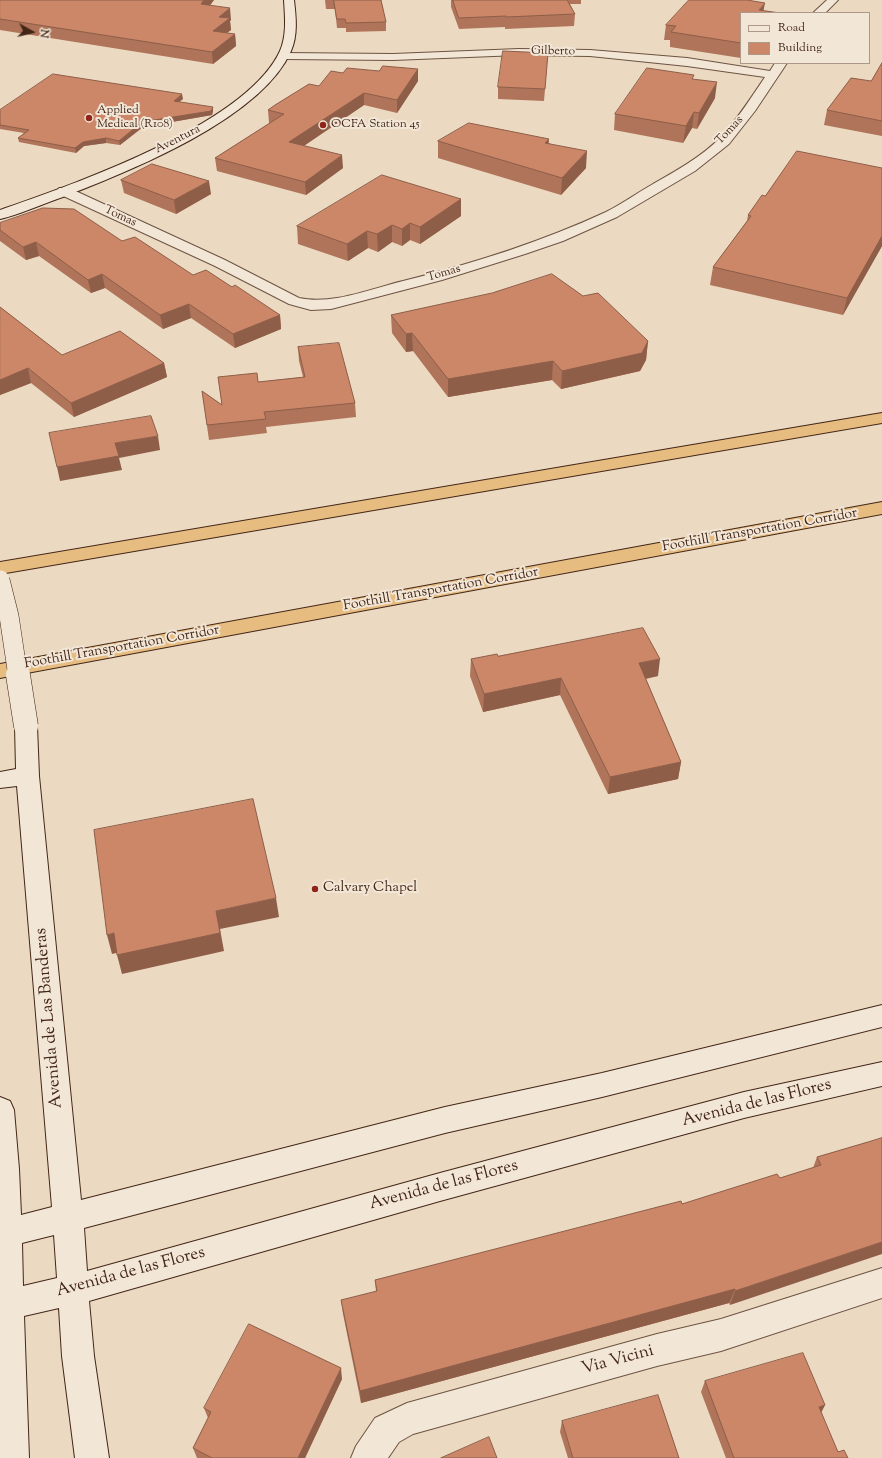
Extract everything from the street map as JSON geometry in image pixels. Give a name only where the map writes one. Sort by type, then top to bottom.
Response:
[{"type":"highway","points":[[721,444],[764,426],[882,403]]},
{"type":"highway","points":[[0,568],[721,444],[882,418]]},
{"type":"highway","name":"Foothill Transportation Corridor","points":[[0,671],[882,508]]},
{"type":"street","name":"Aventura","points":[[0,215],[64,191],[169,145],[215,120],[255,90],[274,70],[284,56],[290,37],[291,26],[289,0]]},
{"type":"street","points":[[819,12],[833,0]]},
{"type":"street","name":"Gilberto","points":[[284,56],[393,57],[519,52],[590,53],[686,62],[773,75]]},
{"type":"street","name":"Tomas","points":[[64,191],[220,263],[294,301],[311,305],[331,304],[437,277],[520,251],[558,238],[612,214],[690,168],[724,141],[751,108],[780,64]]},
{"type":"street","name":"Avenida de Las Banderas","points":[[0,580],[10,623],[26,726],[28,776],[68,1217],[78,1356],[92,1458]]},
{"type":"street","points":[[0,780],[28,776]]},
{"type":"street","points":[[3,1233],[445,1120],[602,1085],[882,1016]]},
{"type":"street","name":"Avenida de las Flores","points":[[3,1305],[74,1290],[447,1185],[736,1107],[882,1074]]},
{"type":"street","points":[[0,1110],[3,1305],[12,1458]]},
{"type":"street","name":"Via Vicini","points":[[368,1458],[387,1430],[407,1419],[649,1352],[721,1335],[882,1283]]},
{"type":"building","points":[[0,0],[204,0],[201,4],[230,8],[219,17],[230,18],[213,31],[235,34],[212,52],[0,19]]},
{"type":"building","points":[[334,0],[381,0],[386,22],[346,23],[345,19],[337,19]]},
{"type":"building","points":[[453,0],[567,0],[575,14],[459,18]]},
{"type":"building","points":[[689,0],[747,0],[765,3],[759,10],[773,12],[740,12],[740,43],[671,32],[676,26],[666,25]]},
{"type":"building","points":[[503,51],[548,53],[545,89],[498,87]]},
{"type":"building","points":[[882,63],[882,121],[827,110],[851,78],[871,81]]},
{"type":"building","points":[[383,66],[418,69],[397,100],[364,93],[289,142],[342,155],[305,182],[215,158],[284,114],[268,110],[309,84],[319,86],[331,71],[343,73],[347,68],[379,71]]},
{"type":"building","points":[[647,68],[694,75],[692,79],[717,82],[699,113],[694,112],[686,126],[615,114]]},
{"type":"building","name":"Applied Medical (R108)","points":[[53,74],[182,94],[174,101],[213,107],[211,111],[142,122],[119,141],[106,138],[83,142],[75,148],[18,138],[29,130],[0,125],[0,110]]},
{"type":"building","points":[[469,123],[549,139],[545,143],[587,151],[562,178],[438,141]]},
{"type":"building","points":[[797,151],[882,168],[882,236],[847,298],[713,267],[751,216],[748,215],[762,195],[765,196]]},
{"type":"building","points":[[152,164],[209,181],[174,200],[121,180]]},
{"type":"building","points":[[382,175],[461,199],[420,227],[410,223],[402,229],[392,225],[377,234],[367,231],[347,244],[297,226]]},
{"type":"building","points":[[43,208],[74,209],[122,241],[135,237],[193,275],[206,270],[232,287],[235,285],[280,315],[233,334],[189,304],[160,315],[102,274],[88,280],[36,242],[23,247],[0,230],[0,223]]},
{"type":"building","points":[[552,274],[583,296],[598,293],[648,341],[642,353],[562,371],[553,361],[448,379],[412,333],[406,334],[391,315],[492,293]]},
{"type":"building","points":[[0,307],[62,355],[120,331],[164,363],[71,403],[28,368],[0,380]]},
{"type":"building","points":[[339,343],[355,403],[264,412],[266,419],[207,425],[202,391],[222,405],[218,377],[257,373],[258,382],[305,377],[298,347]]},
{"type":"building","points":[[151,416],[158,436],[115,443],[119,456],[57,467],[49,433]]},
{"type":"building","points":[[643,628],[660,659],[639,663],[681,762],[610,777],[561,678],[484,694],[471,659],[497,654],[498,656]]},
{"type":"building","points":[[253,799],[276,898],[216,911],[220,933],[117,955],[114,933],[107,935],[94,830]]},
{"type":"building","points":[[882,1138],[882,1242],[735,1291],[735,1289],[360,1391],[341,1300],[377,1291],[375,1280],[681,1201],[682,1204],[777,1174],[780,1178],[821,1165],[817,1157]]},
{"type":"building","points":[[249,1324],[341,1368],[298,1458],[212,1458],[193,1448],[211,1412],[204,1408]]},
{"type":"building","points":[[803,1353],[825,1405],[819,1407],[838,1452],[844,1450],[848,1458],[734,1458],[705,1381]]},
{"type":"building","points":[[658,1395],[679,1458],[573,1458],[562,1421]]},
{"type":"building","points":[[489,1437],[497,1458],[441,1458]]},
{"type":"place","name":"Applied Medical (R108)","points":[[89,118]]},
{"type":"place","name":"OCFA Station 45","points":[[323,125]]},
{"type":"place","name":"Calvary Chapel","points":[[315,889]]}]
